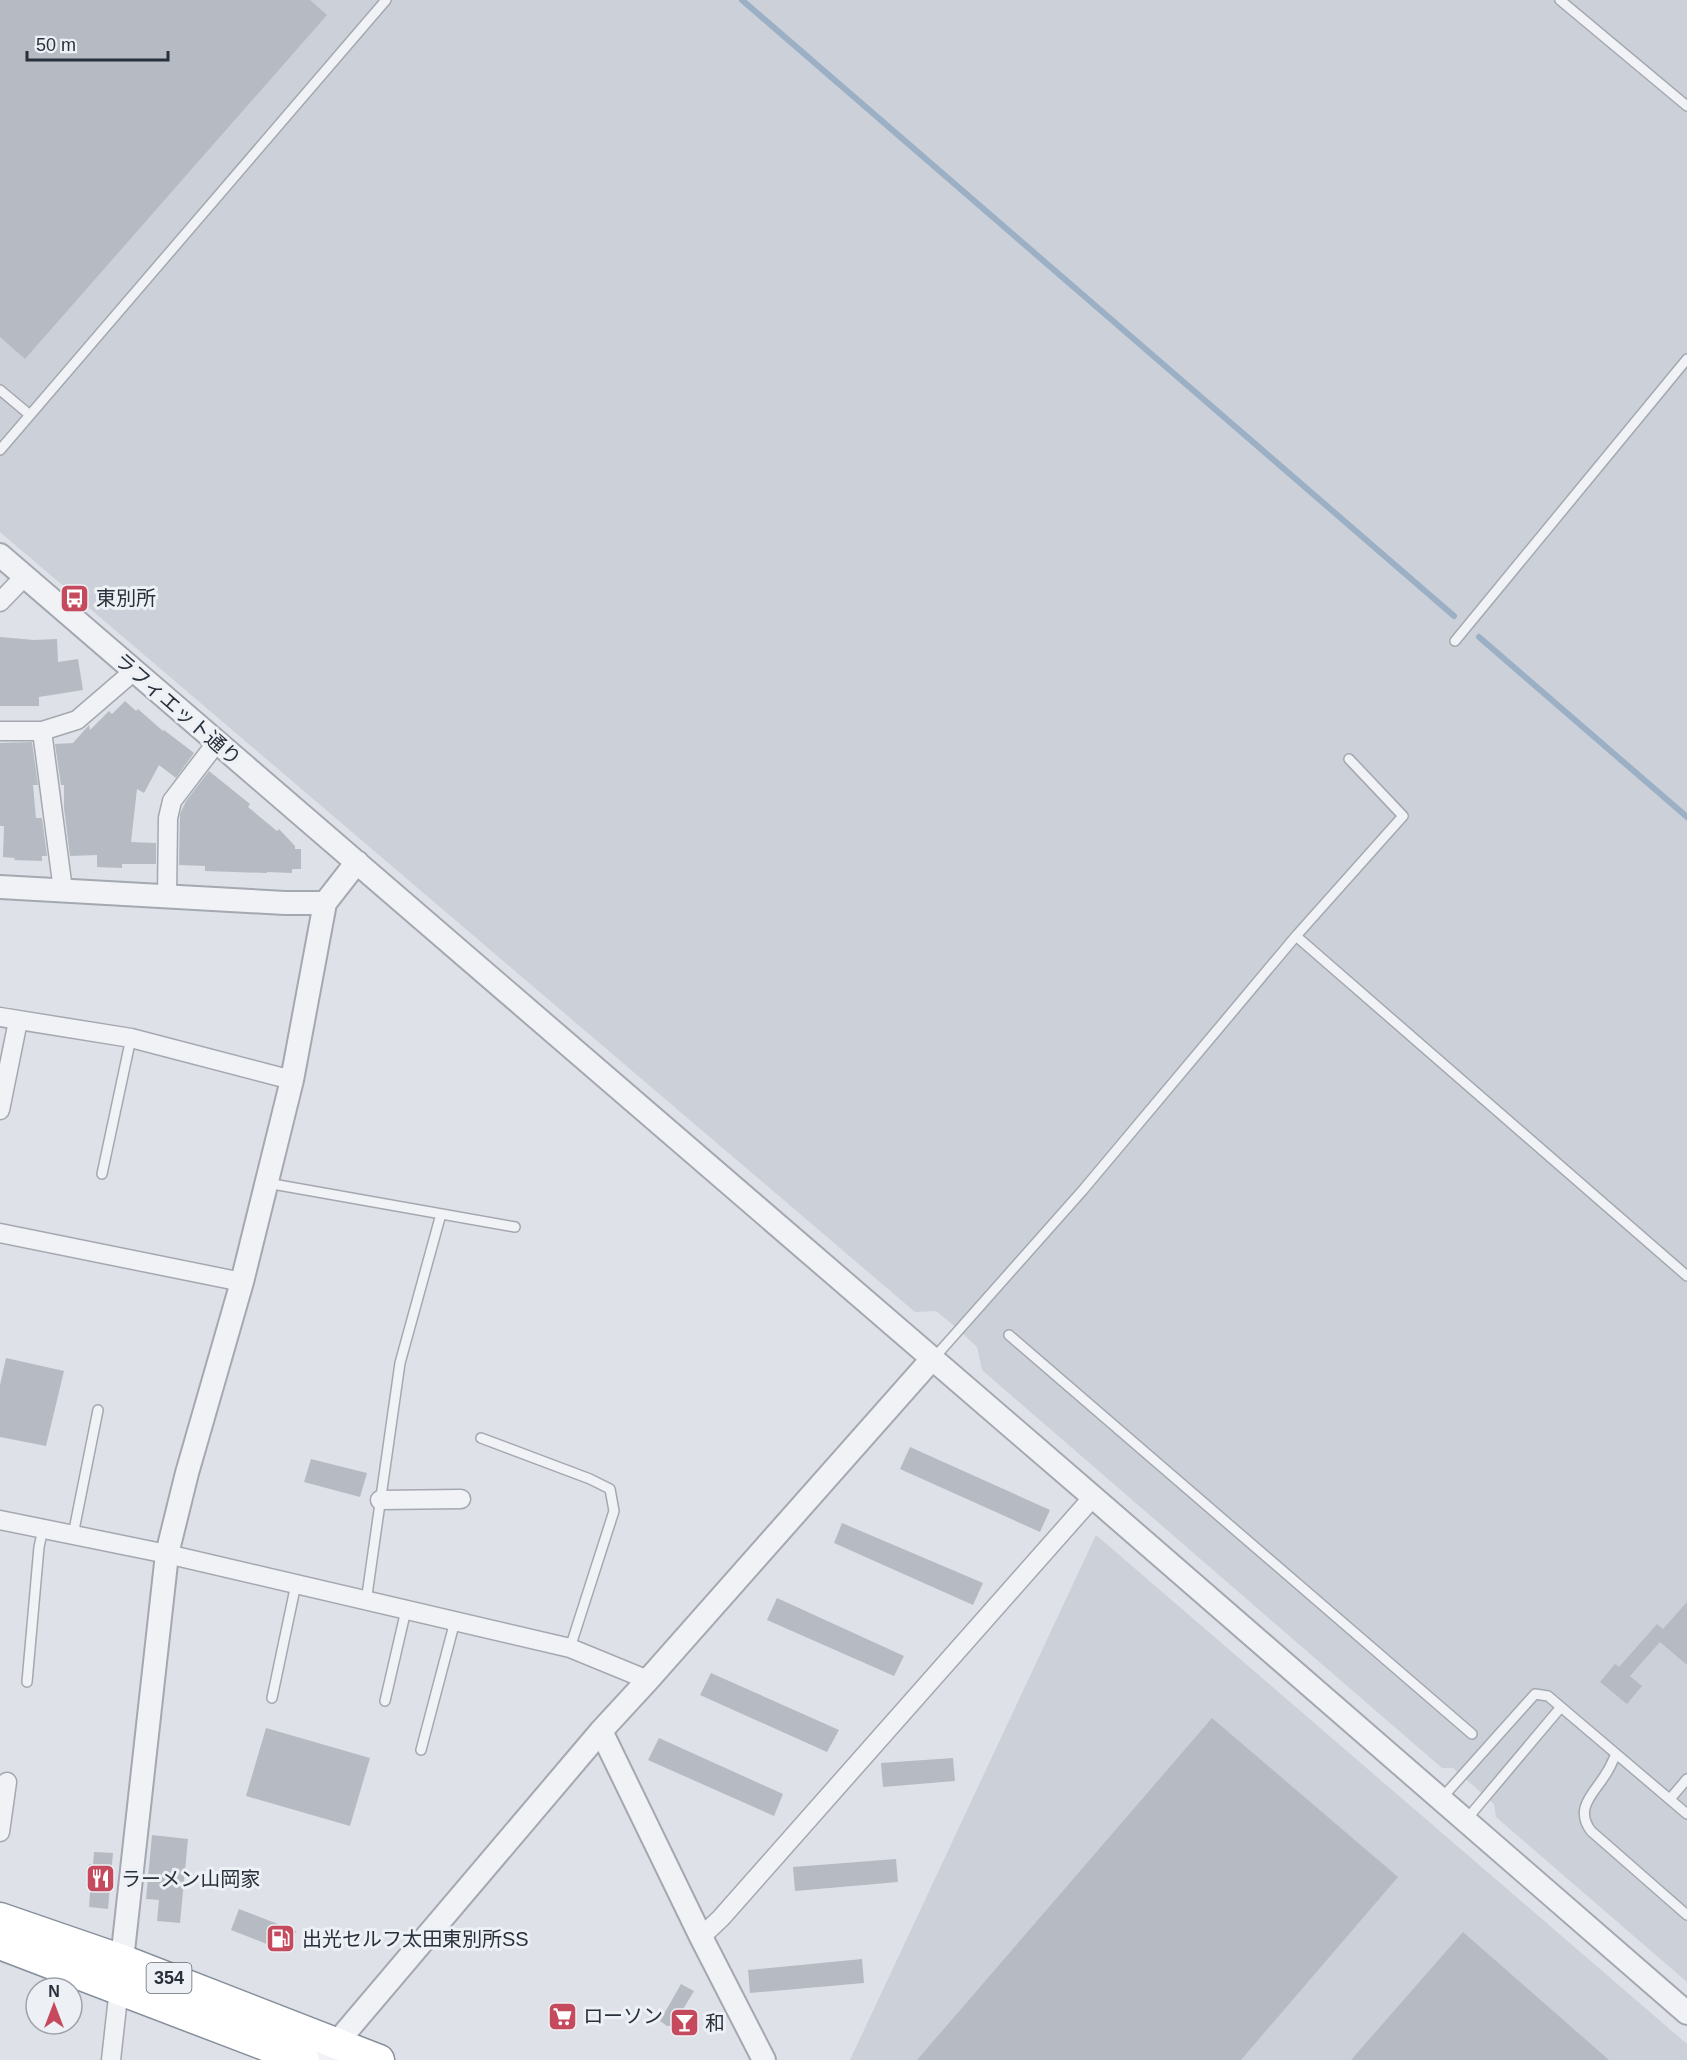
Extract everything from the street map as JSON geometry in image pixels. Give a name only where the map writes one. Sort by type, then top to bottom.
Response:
[{"type":"highway","name":"354","points":[[0,1918],[304,2060]]},
{"type":"highway","name":"354","points":[[0,1944],[120,1974],[329,2051],[379,2060]]},
{"type":"street","name":"ラフィエット通り","points":[[0,555],[1093,1497],[1687,2013]]},
{"type":"street","points":[[0,602],[24,577]]},
{"type":"street","points":[[0,731],[42,731],[77,720],[134,671]]},
{"type":"street","points":[[42,731],[63,890]]},
{"type":"street","points":[[167,896],[168,818],[172,801],[217,742]]},
{"type":"street","points":[[111,2060],[167,1554],[187,1473],[242,1282],[292,1080],[325,903],[357,862]]},
{"type":"street","points":[[0,887],[285,903],[325,903]]},
{"type":"street","points":[[0,1017],[131,1038],[292,1080]]},
{"type":"street","points":[[0,1110],[18,1021]]},
{"type":"street","points":[[0,1233],[242,1282]]},
{"type":"street","points":[[329,2051],[601,1731],[932,1359]]},
{"type":"street","points":[[701,1937],[729,1909],[1093,1497]]},
{"type":"street","points":[[380,1500],[461,1499]]},
{"type":"street","points":[[0,1520],[167,1554],[570,1648],[648,1680]]},
{"type":"street","points":[[601,1731],[701,1937],[764,2060]]},
{"type":"street","points":[[0,1832],[7,1782]]},
{"type":"lane","points":[[0,450],[386,0]]},
{"type":"lane","points":[[1560,0],[1687,106]]},
{"type":"lane","points":[[1455,641],[1687,359]]},
{"type":"lane","points":[[0,390],[30,415]]},
{"type":"lane","points":[[932,1359],[1083,1190],[1296,936],[1403,816],[1349,759]]},
{"type":"lane","points":[[1296,936],[1687,1276]]},
{"type":"lane","points":[[102,1174],[131,1038]]},
{"type":"lane","points":[[267,1183],[515,1227]]},
{"type":"lane","points":[[366,1602],[400,1363],[441,1214]]},
{"type":"lane","points":[[1009,1335],[1472,1734]]},
{"type":"lane","points":[[73,1535],[98,1410]]},
{"type":"lane","points":[[480,1438],[590,1479],[610,1489],[614,1511],[570,1648]]},
{"type":"lane","points":[[27,1682],[39,1547],[44,1529]]},
{"type":"lane","points":[[272,1698],[296,1584]]},
{"type":"lane","points":[[385,1701],[406,1610]]},
{"type":"lane","points":[[421,1750],[455,1621]]},
{"type":"lane","points":[[1441,1799],[1535,1694],[1548,1696],[1687,1814]]},
{"type":"lane","points":[[1466,1820],[1561,1707]]},
{"type":"lane","points":[[1616,1754],[1607,1772],[1590,1796],[1584,1810],[1585,1823],[1592,1832],[1687,1915]]},
{"type":"lane","points":[[1670,1799],[1687,1779]]},
{"type":"shaded area","points":[[0,0],[1687,0],[1687,1982],[1496,1817],[1494,1804],[1453,1768],[1442,1768],[982,1370],[977,1347],[958,1329],[936,1311],[915,1312],[0,532]]},
{"type":"shaded area","points":[[1096,1535],[1687,2044],[1687,2060],[850,2060]]},
{"type":"building","points":[[0,0],[310,0],[327,15],[25,359],[0,337]]},
{"type":"building","points":[[0,637],[34,640],[57,639],[58,662],[78,659],[83,690],[39,697],[39,706],[0,706]]},
{"type":"building","points":[[125,701],[194,753],[176,778],[159,765],[144,793],[137,789],[131,842],[156,843],[156,864],[122,864],[122,868],[97,867],[97,855],[70,856],[64,808],[64,785],[61,785],[55,744],[73,743],[89,725],[90,730],[109,711],[112,714]]},
{"type":"building","points":[[32,742],[38,785],[33,785],[36,818],[42,818],[47,856],[42,856],[42,861],[14,860],[15,858],[3,857],[4,826],[0,826],[0,743]]},
{"type":"building","points":[[209,771],[250,804],[248,807],[277,831],[279,829],[295,846],[295,849],[301,849],[301,869],[292,869],[292,873],[205,871],[205,866],[179,865],[180,814],[186,801]]},
{"type":"building","points":[[6,1358],[64,1371],[46,1446],[0,1437],[0,1385]]},
{"type":"building","points":[[910,1447],[1050,1510],[1040,1532],[900,1469]]},
{"type":"building","points":[[311,1459],[367,1473],[360,1497],[304,1482]]},
{"type":"building","points":[[842,1523],[983,1583],[973,1605],[834,1543]]},
{"type":"building","points":[[777,1598],[904,1656],[894,1676],[767,1620]]},
{"type":"building","points":[[1687,1602],[1687,1665],[1660,1642],[1630,1676],[1642,1686],[1627,1704],[1600,1682],[1615,1664],[1619,1667],[1657,1624],[1663,1629]]},
{"type":"building","points":[[711,1673],[839,1730],[827,1752],[700,1695]]},
{"type":"building","points":[[1212,1718],[1398,1877],[1241,2060],[917,2060]]},
{"type":"building","points":[[266,1728],[370,1758],[350,1826],[246,1796]]},
{"type":"building","points":[[659,1738],[783,1794],[774,1816],[648,1760]]},
{"type":"building","points":[[953,1758],[955,1781],[883,1787],[881,1763]]},
{"type":"building","points":[[152,1835],[188,1839],[180,1923],[157,1921],[159,1900],[146,1899]]},
{"type":"building","points":[[94,1852],[113,1853],[108,1909],[89,1907],[91,1880],[88,1880],[89,1864],[93,1865]]},
{"type":"building","points":[[896,1859],[898,1882],[795,1891],[793,1867]]},
{"type":"building","points":[[239,1909],[296,1931],[288,1952],[231,1930]]},
{"type":"building","points":[[1463,1932],[1609,2060],[1351,2060]]},
{"type":"building","points":[[862,1959],[864,1983],[750,1993],[748,1970]]},
{"type":"building","points":[[681,1984],[694,1991],[673,2026],[667,2026],[660,2021]]},
{"type":"waterway","points":[[742,0],[1454,616]]},
{"type":"waterway","points":[[1479,637],[1687,817]]},
{"type":"place","name":"東別所","points":[[75,598]]},
{"type":"place","name":"ラーメン山岡家","points":[[100,1879]]},
{"type":"place","name":"出光セルフ太田東別所SS","points":[[281,1939]]},
{"type":"place","name":"ローソン","points":[[562,2016]]},
{"type":"place","name":"和","points":[[684,2023]]}]
